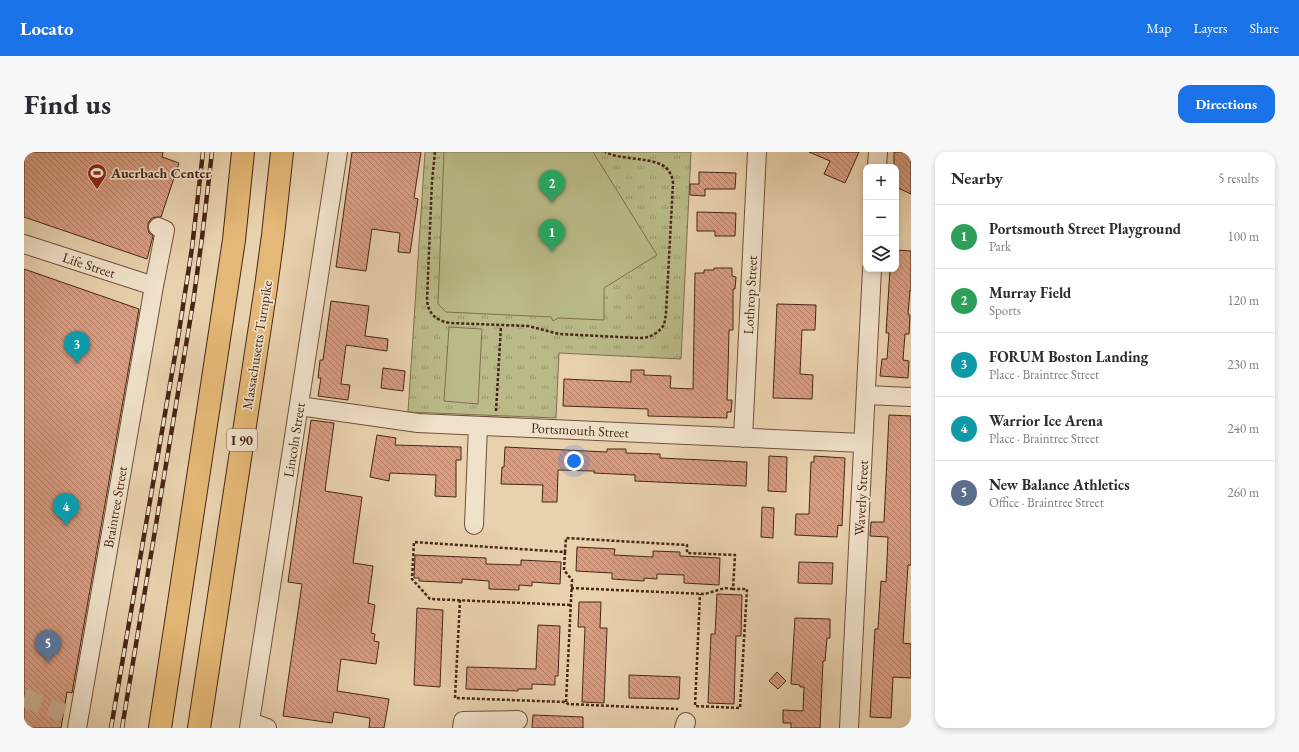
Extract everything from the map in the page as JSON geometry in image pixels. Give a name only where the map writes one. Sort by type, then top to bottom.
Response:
[{"type":"highway","points":[[160,728],[234,240],[243,152]]},
{"type":"highway","name":"Massachusetts Turnpike","points":[[198,728],[267,279],[282,152]]},
{"type":"street","name":"Lincoln Street","points":[[249,725],[338,152]]},
{"type":"street","name":"Lothrop Street","points":[[743,438],[757,152]]},
{"type":"street","points":[[877,164],[878,152]]},
{"type":"street","name":"Braintree Street","points":[[73,720],[165,230],[158,227]]},
{"type":"street","name":"Life Street","points":[[24,244],[154,286]]},
{"type":"street","name":"Waverly Street","points":[[849,728],[872,272]]},
{"type":"street","points":[[866,395],[911,397]]},
{"type":"street","name":"Portsmouth Street","points":[[299,406],[404,422],[863,443]]},
{"type":"street","points":[[474,525],[478,426]]},
{"type":"street","points":[[462,728],[462,721],[518,720]]},
{"type":"street","points":[[249,725],[267,728]]},
{"type":"path","points":[[435,152],[432,181],[428,294],[429,309],[436,318],[444,322],[532,327],[559,334],[618,338],[644,338],[654,336],[664,325],[666,314],[672,191],[671,171],[665,162]]},
{"type":"path","points":[[605,152],[616,155],[646,156]]},
{"type":"path","points":[[495,418],[501,326]]},
{"type":"path","points":[[566,702],[572,580],[564,570],[566,538],[687,545],[687,553],[735,555],[734,589]]},
{"type":"path","points":[[565,552],[414,542],[412,579],[430,599],[570,604]]},
{"type":"path","points":[[571,588],[700,594],[708,594],[726,588],[747,589],[740,708],[695,706],[700,594]]},
{"type":"path","points":[[460,600],[455,698],[566,702],[568,704],[684,720]]},
{"type":"green space","points":[[425,152],[691,152],[681,359],[559,353],[556,418],[408,412]]},
{"type":"green space","points":[[444,152],[593,152],[657,255],[604,288],[604,320],[558,318],[553,321],[551,317],[446,312],[438,304]]},
{"type":"green space","points":[[449,327],[482,329],[478,404],[444,401]]},
{"type":"building","name":"Auerbach Center","points":[[24,152],[163,152],[162,157],[179,163],[161,217],[152,218],[148,223],[149,233],[153,236],[147,259],[24,217]]},
{"type":"building","points":[[352,152],[421,152],[414,198],[418,199],[410,253],[398,252],[400,233],[372,229],[366,271],[336,267]]},
{"type":"building","points":[[809,152],[859,152],[845,183],[824,174],[830,161]]},
{"type":"building","points":[[894,152],[911,152],[911,194],[899,188],[899,164],[894,164]]},
{"type":"building","points":[[699,172],[736,173],[735,189],[705,189],[705,196],[690,195],[690,184],[699,184]]},
{"type":"building","points":[[697,212],[736,213],[735,236],[715,236],[715,231],[697,231]]},
{"type":"building","points":[[899,250],[911,251],[911,291],[910,290],[908,314],[910,315],[909,334],[905,334],[903,360],[909,361],[908,378],[880,376],[882,359],[887,359],[889,333],[886,333],[890,272],[899,272]]},
{"type":"building","points":[[714,268],[732,268],[732,276],[736,277],[735,289],[733,289],[733,330],[729,330],[727,400],[732,400],[731,412],[727,412],[727,418],[648,416],[648,409],[563,406],[564,379],[631,382],[631,370],[644,370],[644,375],[671,376],[670,388],[693,389],[695,273],[704,273],[704,270],[714,270]]},
{"type":"building","points":[[24,269],[139,309],[72,693],[67,692],[61,728],[24,728]]},
{"type":"building","points":[[331,301],[369,306],[365,336],[388,339],[387,351],[346,345],[341,384],[350,385],[348,400],[318,396],[321,378],[318,378],[320,360],[323,360]]},
{"type":"building","points":[[777,304],[816,305],[815,330],[802,330],[800,374],[813,375],[812,399],[773,398]]},
{"type":"building","points":[[383,368],[405,371],[403,391],[381,388]]},
{"type":"building","points":[[889,415],[911,416],[911,565],[908,565],[903,643],[911,644],[911,678],[893,677],[891,718],[870,717],[875,629],[878,629],[881,581],[886,582],[888,537],[870,536],[871,522],[884,522]]},
{"type":"building","points":[[311,420],[334,423],[325,491],[362,497],[353,563],[373,566],[368,603],[375,605],[371,633],[375,634],[374,641],[379,642],[376,664],[341,659],[337,691],[389,699],[384,728],[369,728],[370,718],[334,712],[332,723],[283,716],[302,584],[288,582]]},
{"type":"building","points":[[377,435],[396,438],[395,445],[461,447],[461,460],[456,460],[456,497],[435,496],[436,475],[390,473],[389,481],[370,477]]},
{"type":"building","points":[[505,447],[607,452],[607,449],[626,449],[626,453],[660,454],[660,458],[747,462],[746,486],[635,481],[635,475],[594,473],[594,471],[558,470],[557,502],[542,502],[543,485],[501,484]]},
{"type":"building","points":[[769,456],[787,457],[786,492],[768,491]]},
{"type":"building","points":[[814,456],[845,458],[842,526],[838,525],[837,537],[795,535],[796,514],[809,514],[811,462],[814,462]]},
{"type":"building","points":[[762,507],[774,508],[773,538],[761,537]]},
{"type":"building","points":[[577,547],[615,549],[614,555],[653,557],[653,551],[680,552],[680,556],[720,558],[719,585],[684,583],[684,575],[657,574],[657,579],[644,578],[644,581],[612,579],[612,573],[576,571]]},
{"type":"building","points":[[415,555],[486,558],[486,564],[521,565],[521,560],[561,562],[560,584],[532,582],[532,586],[519,585],[519,590],[489,589],[489,581],[462,579],[462,583],[419,581],[419,578],[414,578]]},
{"type":"building","points":[[799,562],[833,563],[832,584],[798,583]]},
{"type":"building","points":[[717,594],[742,595],[741,636],[736,636],[734,704],[708,703],[711,634],[715,634]]},
{"type":"building","points":[[579,602],[601,602],[600,628],[607,628],[604,703],[582,702],[585,627],[578,627]]},
{"type":"building","points":[[417,608],[443,610],[440,687],[414,685]]},
{"type":"building","points":[[795,618],[830,619],[830,638],[827,638],[825,661],[823,661],[820,728],[791,728],[791,723],[783,723],[783,710],[803,711],[804,687],[791,684]]},
{"type":"building","points":[[538,625],[560,626],[558,676],[555,676],[555,685],[532,684],[532,689],[518,689],[518,691],[466,689],[467,667],[536,669]]},
{"type":"building","points":[[777,672],[786,681],[778,689],[769,681]]},
{"type":"building","points":[[629,675],[680,677],[679,699],[629,698]]},
{"type":"building","points":[[533,715],[583,717],[583,728],[532,728]]},
{"type":"tunnel","points":[[24,698],[64,713]]},
{"type":"railway","points":[[111,728],[178,338],[192,248],[203,152]]},
{"type":"railway","points":[[122,728],[193,303],[212,152]]},
{"type":"place","name":"Auerbach Center","points":[[97,190]]},
{"type":"place","name":"Murray Field","points":[[552,203]]},
{"type":"place","name":"Portsmouth Street Playground","points":[[552,252]]},
{"type":"place","name":"FORUM Boston Landing","points":[[77,364]]},
{"type":"place","name":"Warrior Ice Arena","points":[[66,526]]},
{"type":"place","name":"New Balance Athletics","points":[[48,663]]}]
